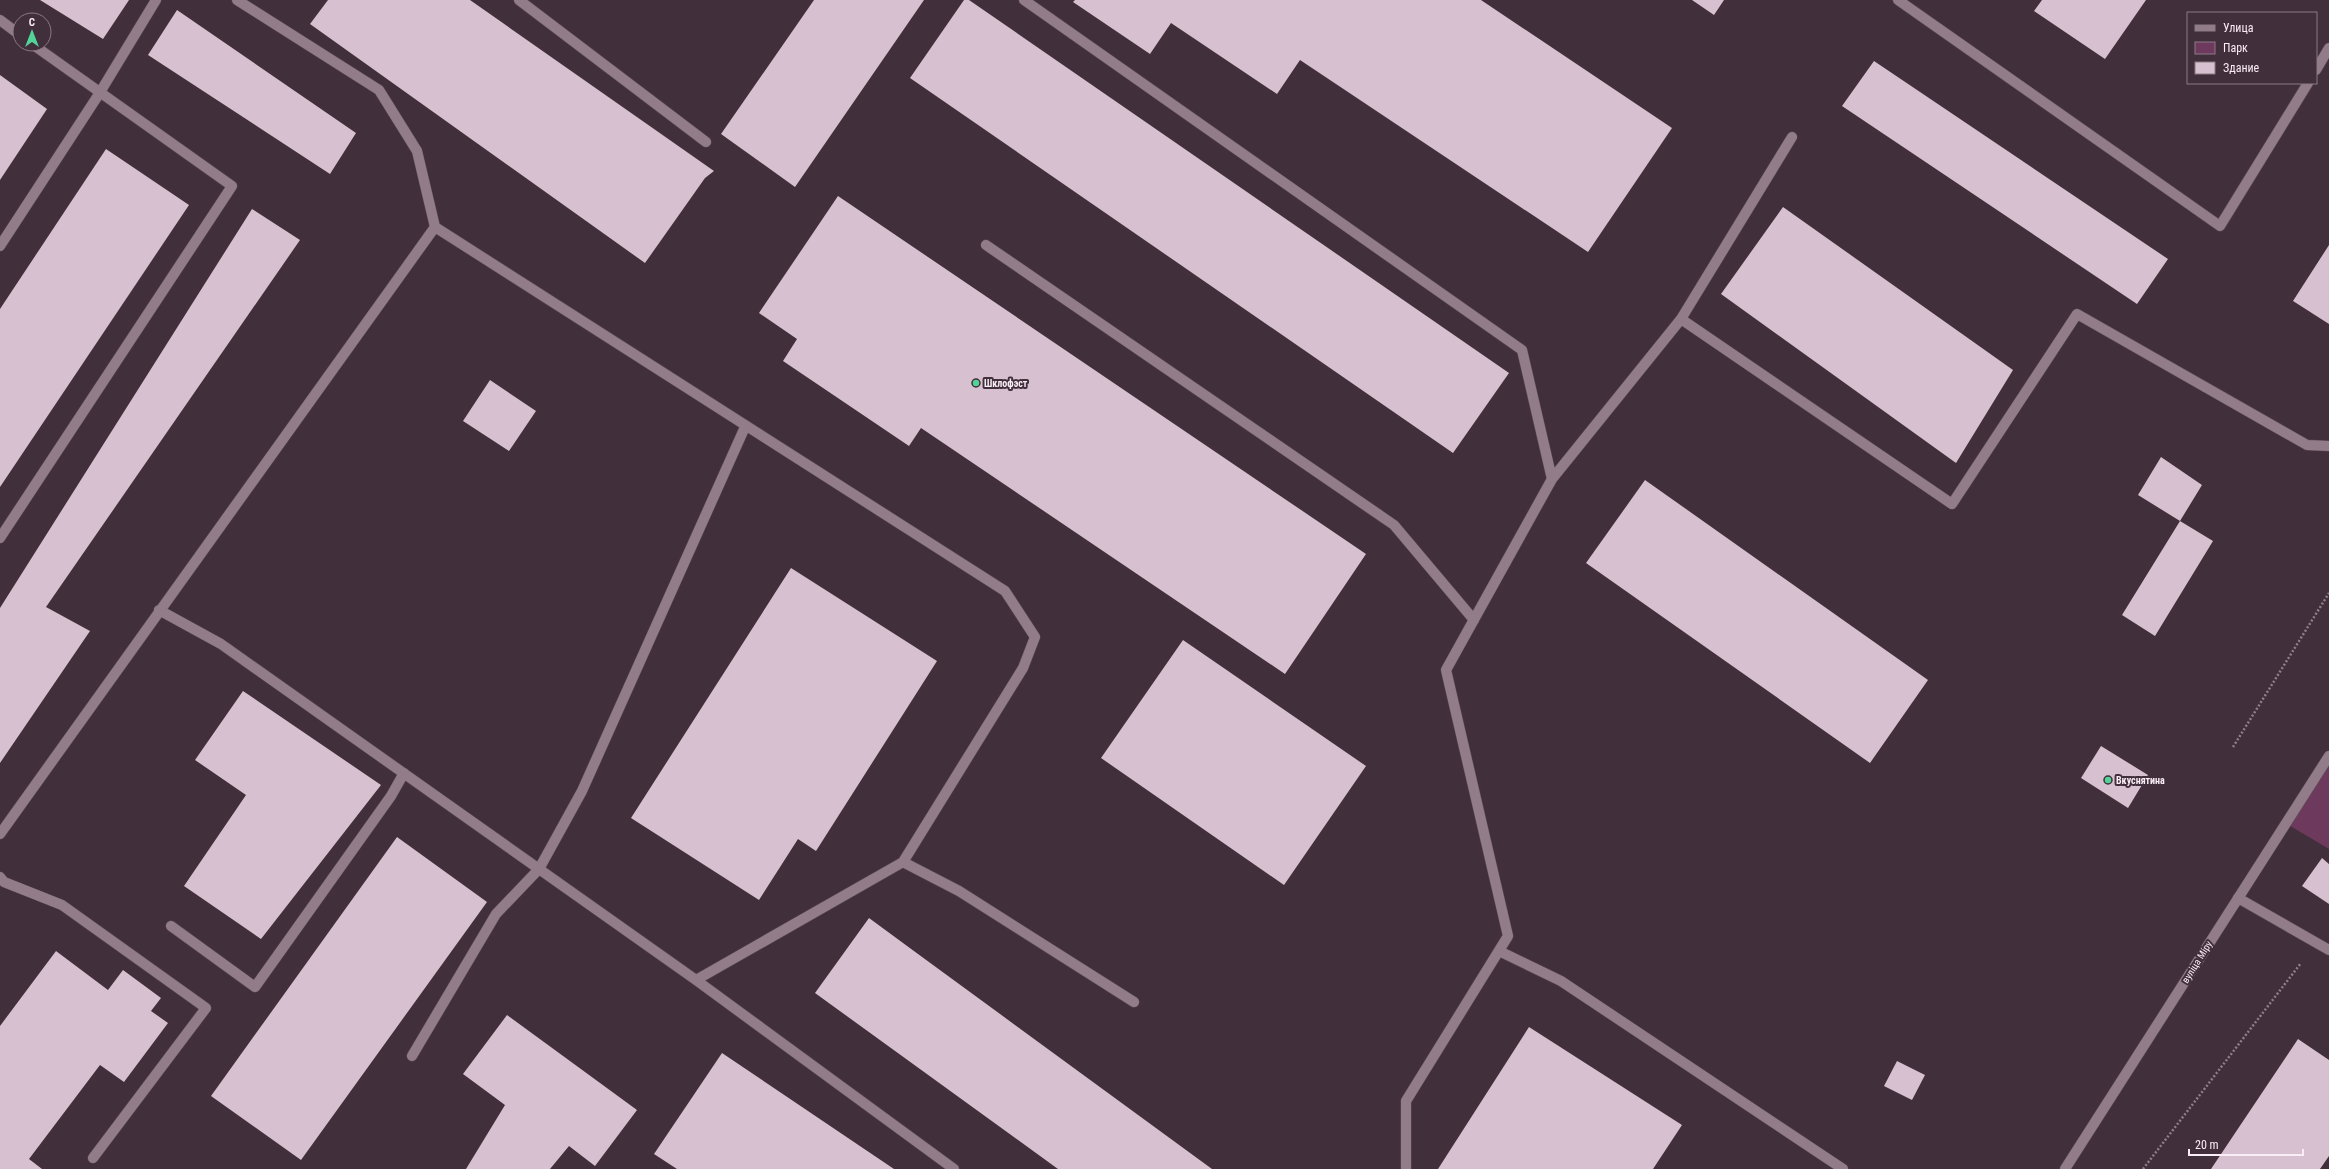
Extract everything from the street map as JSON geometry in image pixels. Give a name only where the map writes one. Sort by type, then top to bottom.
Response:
[{"type":"street","points":[[0,246],[99,94],[156,0]]},
{"type":"street","points":[[519,0],[706,142]]},
{"type":"street","points":[[1024,0],[1522,350],[1552,479]]},
{"type":"street","points":[[1898,0],[2220,226],[2307,84]]},
{"type":"street","points":[[240,1],[379,90],[417,151],[435,228],[745,427],[1005,591],[1035,638],[1023,668],[903,862],[696,980]]},
{"type":"street","points":[[0,20],[12,29]]},
{"type":"street","points":[[2317,68],[2329,48]]},
{"type":"street","points":[[0,538],[232,186],[99,94],[43,52]]},
{"type":"street","points":[[1406,1169],[1406,1102],[1508,936],[1446,670],[1552,479],[1681,320],[1792,137]]},
{"type":"street","points":[[0,834],[159,610],[435,228]]},
{"type":"street","points":[[986,245],[1394,525],[1474,620]]},
{"type":"street","points":[[1681,320],[1952,504],[2077,314],[2306,445],[2329,446]]},
{"type":"street","points":[[412,1056],[496,914],[539,868],[582,791],[745,427]]},
{"type":"street","points":[[159,610],[221,644],[696,980],[954,1169]]},
{"type":"street","name":"вуліца Міру","points":[[2065,1169],[2329,756]]},
{"type":"street","points":[[171,926],[255,987],[391,796],[404,773]]},
{"type":"street","points":[[903,862],[959,891],[1134,1002]]},
{"type":"street","points":[[0,877],[4,882],[62,905],[206,1008],[93,1158]]},
{"type":"street","points":[[2238,898],[2329,950]]},
{"type":"street","points":[[1499,951],[1561,981],[1843,1169]]},
{"type":"path","points":[[2233,747],[2329,594]]},
{"type":"path","points":[[2143,1169],[2316,942]]},
{"type":"green space","points":[[2329,753],[2329,849],[2285,823]]},
{"type":"building","points":[[40,0],[129,0],[103,39]]},
{"type":"building","points":[[328,0],[470,0],[714,171],[705,178],[645,263],[310,24]]},
{"type":"building","points":[[814,0],[924,0],[795,187],[721,134]]},
{"type":"building","points":[[964,0],[969,0],[1509,373],[1453,453],[910,78]]},
{"type":"building","points":[[1075,0],[1481,0],[1672,128],[1588,252],[1300,60],[1277,94],[1171,23],[1150,54],[1073,2]]},
{"type":"building","points":[[1692,0],[1724,0],[1714,15]]},
{"type":"building","points":[[2042,0],[2146,0],[2105,59],[2034,11]]},
{"type":"building","points":[[177,10],[356,133],[330,174],[148,55]]},
{"type":"building","points":[[1874,61],[2168,259],[2137,304],[1842,106]]},
{"type":"building","points":[[0,75],[47,109],[0,180]]},
{"type":"building","points":[[106,149],[189,205],[0,487],[0,309]]},
{"type":"building","points":[[838,196],[1366,554],[1285,674],[921,428],[909,446],[783,361],[797,339],[759,313]]},
{"type":"building","points":[[1783,207],[2013,370],[1956,463],[1721,294]]},
{"type":"building","points":[[252,209],[300,240],[46,607],[90,631],[0,763],[0,608]]},
{"type":"building","points":[[2329,245],[2329,324],[2293,301]]},
{"type":"building","points":[[490,380],[536,411],[509,451],[463,421]]},
{"type":"building","points":[[2161,457],[2202,485],[2180,521],[2138,495]]},
{"type":"building","points":[[1645,480],[1928,680],[1870,763],[1586,563]]},
{"type":"building","points":[[2180,521],[2213,541],[2155,636],[2122,615]]},
{"type":"building","points":[[791,568],[937,661],[816,851],[798,839],[759,900],[631,818]]},
{"type":"building","points":[[1183,640],[1366,766],[1284,885],[1101,758]]},
{"type":"building","points":[[243,691],[381,785],[261,939],[184,886],[246,795],[195,760]]},
{"type":"building","points":[[2101,746],[2148,775],[2128,808],[2081,778]]},
{"type":"building","points":[[397,837],[487,902],[301,1160],[211,1096]]},
{"type":"building","points":[[2322,858],[2329,864],[2329,904],[2302,886]]},
{"type":"building","points":[[869,918],[1212,1169],[1058,1169],[815,993]]},
{"type":"building","points":[[56,951],[108,990],[123,970],[161,998],[151,1011],[168,1023],[124,1082],[100,1065],[29,1159],[42,1169],[0,1169],[0,1026]]},
{"type":"building","points":[[507,1015],[637,1110],[595,1166],[569,1146],[550,1169],[466,1169],[505,1105],[463,1074]]},
{"type":"building","points":[[1529,1027],[1682,1125],[1653,1169],[1438,1169]]},
{"type":"building","points":[[2298,1039],[2329,1060],[2329,1156],[2320,1169],[2211,1169]]},
{"type":"building","points":[[722,1053],[894,1169],[677,1169],[654,1154]]},
{"type":"building","points":[[1897,1061],[1925,1075],[1912,1100],[1884,1086]]},
{"type":"place","name":"Шклофэст","points":[[976,383]]},
{"type":"place","name":"Вкуснятина","points":[[2108,780]]}]
